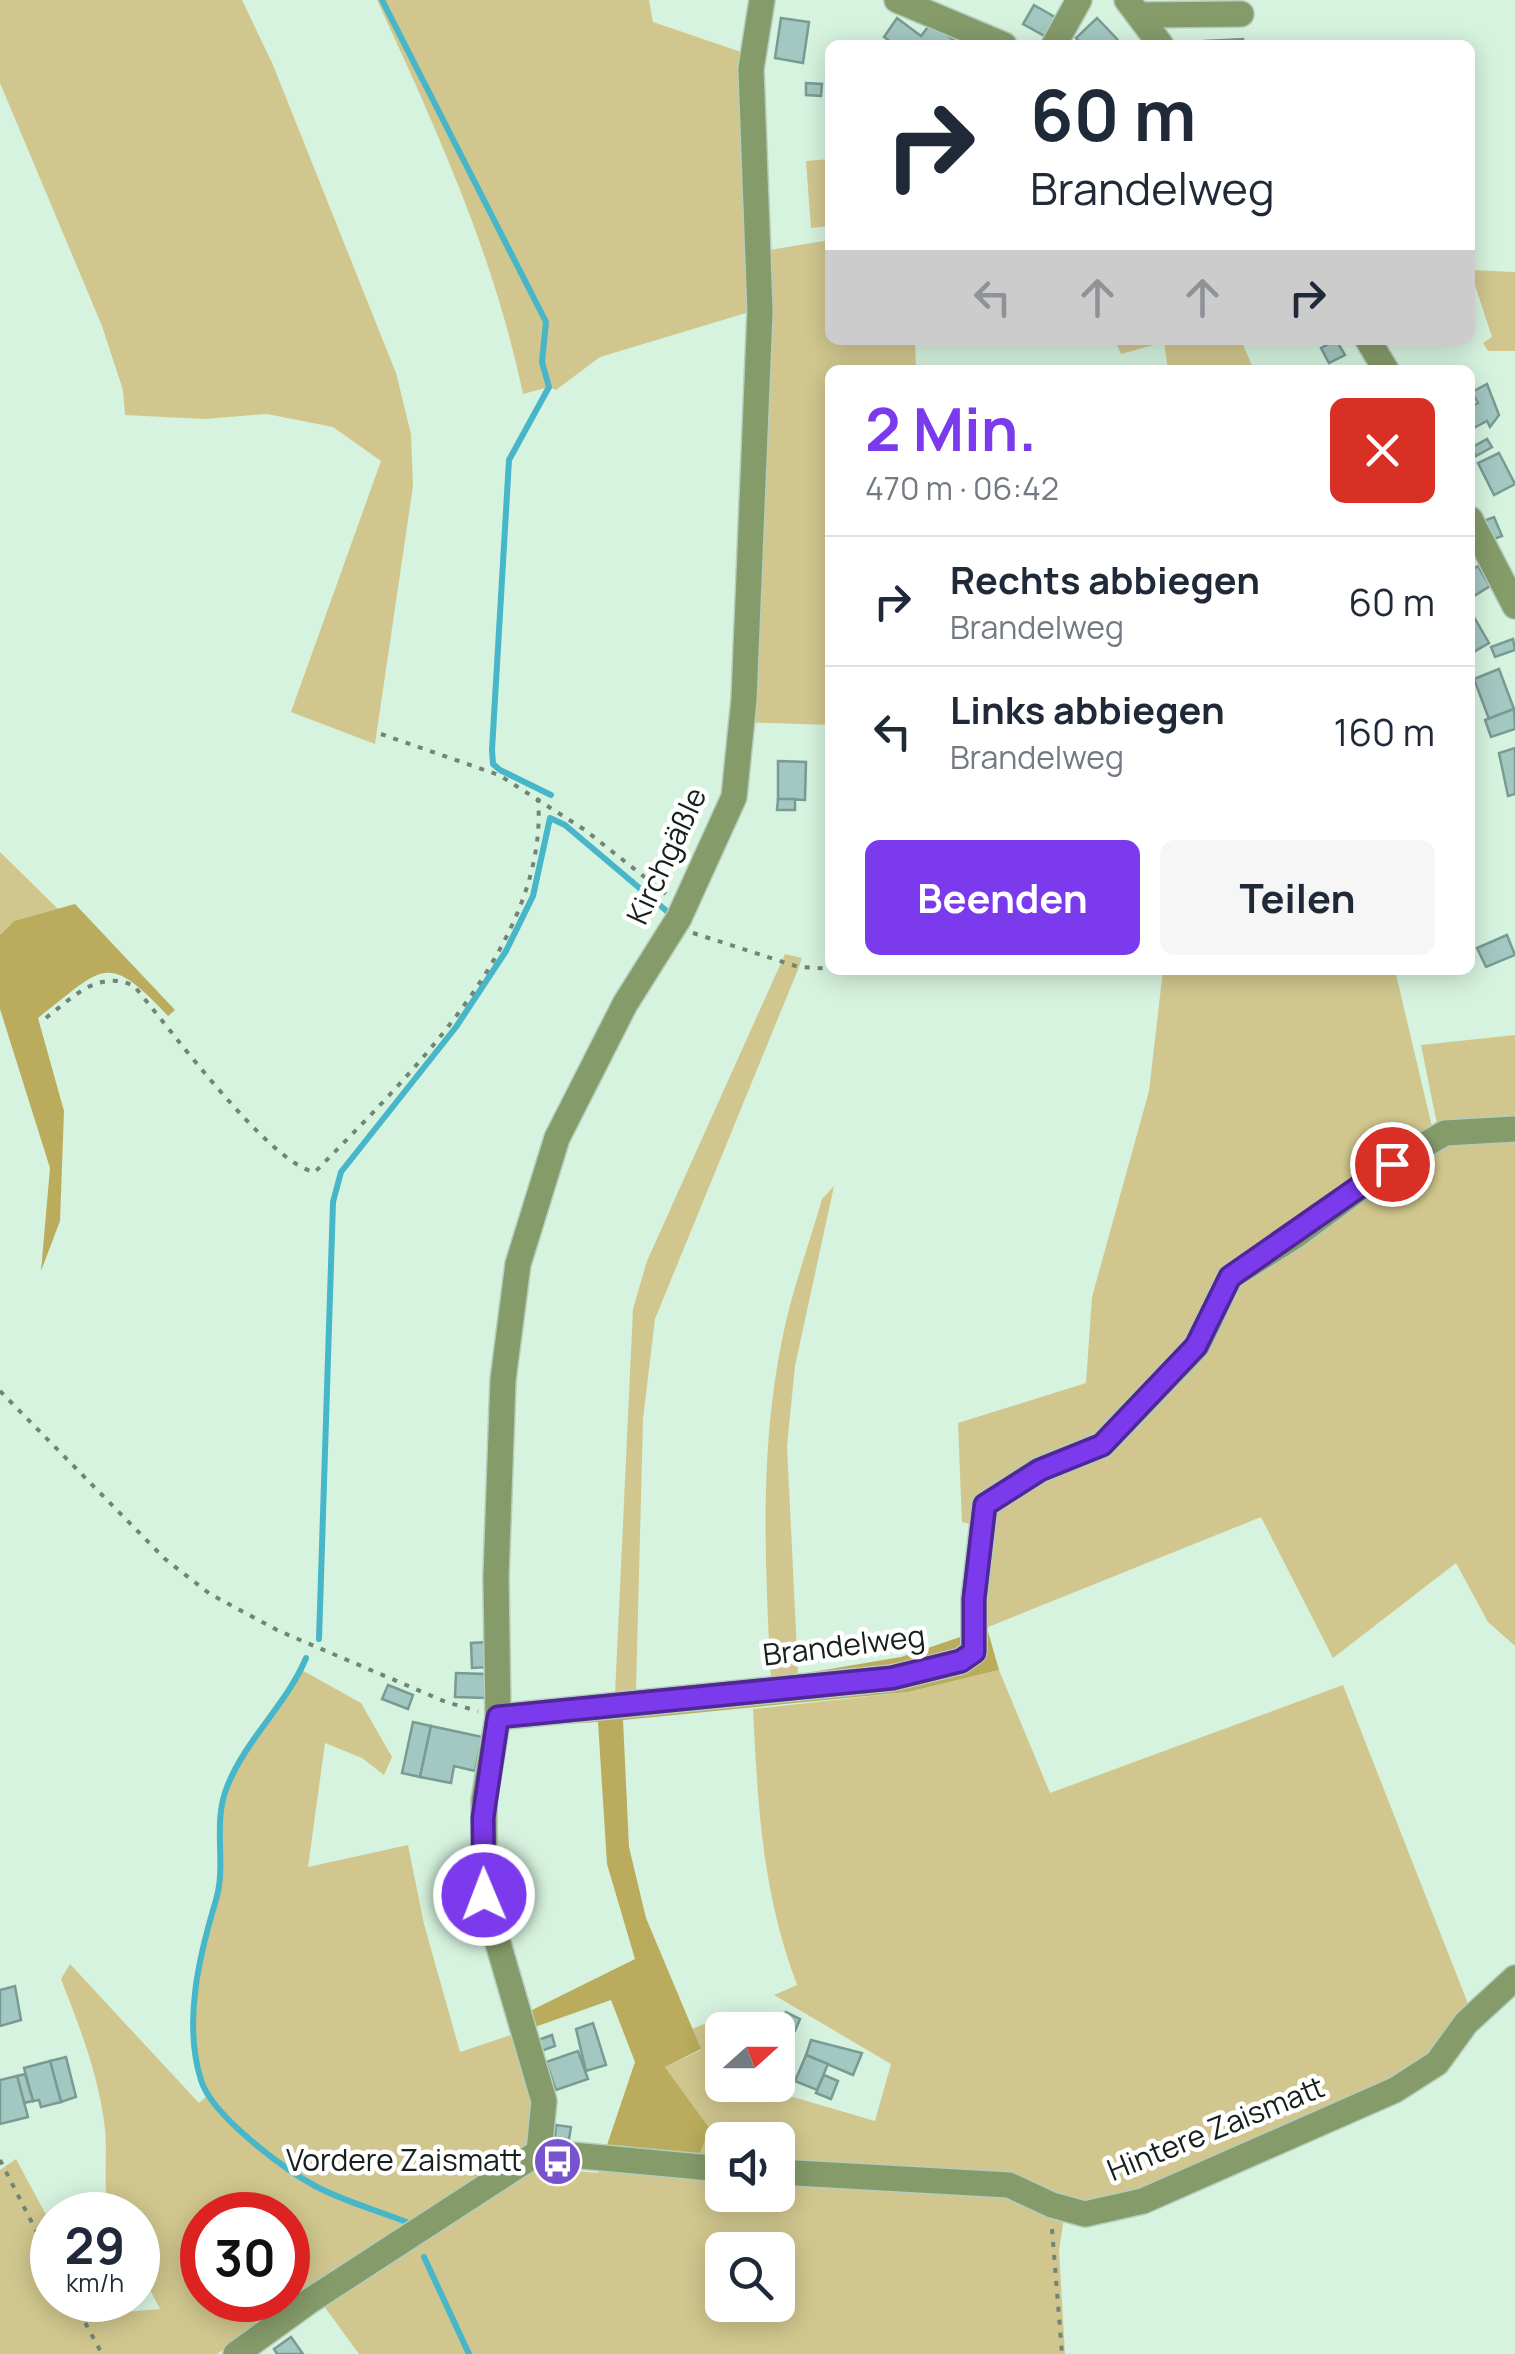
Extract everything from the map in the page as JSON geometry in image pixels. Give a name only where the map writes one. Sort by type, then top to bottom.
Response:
[{"type":"street","name":"Kirchgäßle","points":[[498,1717],[502,1380],[518,1264],[557,1138],[625,1004],[679,916],[734,797],[744,699],[760,311],[751,69],[762,0]]},
{"type":"street","points":[[897,0],[992,40]]},
{"type":"street","points":[[1057,40],[1080,0]]},
{"type":"street","points":[[1134,8],[1241,14]]},
{"type":"street","points":[[1134,8],[1158,40]]},
{"type":"street","points":[[1475,529],[1515,606]]},
{"type":"street","name":"Brandelweg","points":[[498,1717],[892,1678],[961,1661],[974,1652],[974,1599],[985,1505],[1040,1470],[1102,1445],[1196,1346],[1230,1277],[1392,1164],[1444,1134],[1515,1129]]},
{"type":"street","points":[[498,1717],[483,1818],[484,1895],[544,2102],[539,2152]]},
{"type":"street","name":"Hintere Zaismatt","points":[[795,2173],[1010,2185],[1052,2206],[1084,2214],[1142,2201],[1395,2090],[1438,2063],[1466,2023],[1515,1978]]},
{"type":"street","points":[[236,2354],[308,2302],[539,2152],[705,2167]]},
{"type":"path","points":[[381,734],[499,775],[538,798],[638,870],[679,916],[799,967],[825,968]]},
{"type":"path","points":[[46,1018],[99,982],[121,980],[134,986],[255,1128],[289,1162],[315,1172],[399,1086],[491,962],[516,914],[540,842],[538,798]]},
{"type":"path","points":[[0,1392],[165,1559],[210,1594],[278,1631],[446,1702],[498,1717]]},
{"type":"path","points":[[0,2160],[30,2219]]},
{"type":"path","points":[[1052,2206],[1062,2354]]},
{"type":"path","points":[[85,2322],[102,2354]]},
{"type":"shaded area","points":[[0,0],[242,0],[273,65],[396,373],[411,434],[413,486],[375,744],[291,712],[381,461],[333,427],[267,414],[204,419],[125,415],[123,390],[102,326],[0,83]]},
{"type":"shaded area","points":[[377,0],[649,0],[653,22],[747,54],[757,252],[825,241],[825,345],[915,345],[916,365],[825,365],[825,725],[742,722],[756,310],[600,357],[556,390],[549,387],[523,394],[480,242]]},
{"type":"shaded area","points":[[825,159],[825,227],[811,228],[806,161]]},
{"type":"shaded area","points":[[1475,270],[1515,272],[1515,351],[1488,351],[1483,343],[1492,337],[1475,285]]},
{"type":"shaded area","points":[[1117,345],[1153,345],[1121,354]]},
{"type":"shaded area","points":[[1164,345],[1243,345],[1252,365],[1167,365]]},
{"type":"shaded area","points":[[0,852],[58,909],[14,921],[0,935]]},
{"type":"shaded area","points":[[75,904],[175,1010],[168,1016],[131,981],[104,973],[77,987],[38,1018],[64,1111],[60,1221],[41,1271],[50,1168],[0,1009],[0,935],[14,921]]},
{"type":"shaded area","points":[[785,954],[802,958],[799,967],[655,1319],[643,1419],[636,1690],[615,1695],[633,1309],[647,1261]]},
{"type":"shaded area","points":[[1162,975],[1396,975],[1437,1148],[1460,1141],[1515,1135],[1515,1646],[1488,1622],[1456,1563],[1333,1658],[1261,1517],[971,1634],[977,1526],[962,1522],[958,1423],[1086,1383],[1092,1297],[1149,1091]]},
{"type":"shaded area","points":[[1515,1035],[1515,1120],[1438,1129],[1421,1045]]},
{"type":"shaded area","points":[[834,1186],[795,1366],[787,1446],[798,1673],[771,1679],[766,1510],[775,1382],[786,1322],[822,1199]]},
{"type":"shaded area","points":[[987,1628],[999,1670],[908,1692],[623,1720],[629,1847],[646,1918],[701,2049],[665,2067],[705,2122],[705,2141],[698,2157],[606,2148],[635,2062],[611,2000],[532,2028],[530,2011],[635,1959],[607,1864],[598,1722],[507,1727],[636,1690],[771,1679],[901,1657]]},
{"type":"shaded area","points":[[300,1669],[361,1703],[392,1757],[384,1775],[362,1758],[325,1743],[308,1867],[408,1845],[424,1924],[460,2052],[514,2034],[534,2103],[538,2167],[598,2173],[606,2148],[705,2130],[705,2212],[795,2212],[795,2122],[705,2122],[665,2067],[701,2050],[692,2029],[705,2024],[705,2102],[795,2102],[795,2098],[875,2121],[891,2064],[774,1995],[797,1985],[769,1882],[753,1709],[908,1692],[999,1670],[1050,1793],[1343,1685],[1472,2014],[1393,2096],[1064,2218],[1059,2250],[1065,2354],[359,2354],[313,2291],[310,2293],[310,2192],[180,2192],[180,2322],[266,2322],[217,2354],[0,2354],[0,2170],[16,2159],[34,2192],[30,2192],[30,2322],[160,2322],[160,2192],[106,2192],[105,2129],[98,2090],[61,1979],[70,1964],[199,2103],[208,2095],[201,2082],[193,2021],[202,1949],[219,1881],[220,1811],[238,1763]]},
{"type":"building","points":[[1034,5],[1060,20],[1050,39],[1023,24]]},
{"type":"building","points":[[781,18],[809,22],[803,63],[775,58]]},
{"type":"building","points":[[897,18],[921,36],[931,23],[954,40],[888,40],[884,37]]},
{"type":"building","points":[[1097,18],[1118,40],[1078,40]]},
{"type":"building","points":[[806,83],[822,84],[821,96],[806,95]]},
{"type":"building","points":[[1339,345],[1345,355],[1329,363],[1321,348]]},
{"type":"building","points":[[1487,384],[1499,415],[1490,427],[1487,421],[1475,427],[1478,403],[1475,390]]},
{"type":"building","points":[[1487,439],[1492,447],[1476,456],[1475,446]]},
{"type":"building","points":[[1499,453],[1515,484],[1494,495],[1478,463]]},
{"type":"building","points":[[1494,517],[1502,536],[1489,541],[1481,522]]},
{"type":"building","points":[[1478,566],[1490,586],[1475,595]]},
{"type":"building","points":[[1475,619],[1489,643],[1475,651]]},
{"type":"building","points":[[1513,639],[1515,650],[1495,657],[1491,647]]},
{"type":"building","points":[[1499,669],[1514,709],[1489,719],[1475,679]]},
{"type":"building","points":[[1514,709],[1515,729],[1491,737],[1485,720]]},
{"type":"building","points":[[1515,748],[1515,794],[1508,796],[1499,753]]},
{"type":"building","points":[[778,761],[806,762],[805,800],[778,799]]},
{"type":"building","points":[[778,799],[795,799],[795,810],[777,810]]},
{"type":"building","points":[[1507,935],[1515,955],[1486,967],[1477,948]]},
{"type":"building","points":[[487,1642],[488,1667],[472,1668],[471,1643]]},
{"type":"building","points":[[456,1673],[486,1674],[485,1698],[455,1697]]},
{"type":"building","points":[[388,1685],[413,1695],[408,1709],[382,1699]]},
{"type":"building","points":[[413,1722],[431,1726],[420,1777],[402,1773]]},
{"type":"building","points":[[431,1726],[482,1737],[475,1771],[454,1766],[451,1783],[420,1777]]},
{"type":"building","points":[[15,1986],[21,2020],[0,2026],[0,1990]]},
{"type":"building","points":[[593,2023],[606,2065],[586,2071],[576,2029]]},
{"type":"building","points":[[552,2035],[555,2046],[541,2051],[538,2040]]},
{"type":"building","points":[[811,2040],[862,2053],[853,2075],[806,2055]]},
{"type":"building","points":[[578,2051],[588,2079],[556,2090],[546,2062]]},
{"type":"building","points":[[806,2055],[828,2064],[817,2090],[795,2081]]},
{"type":"building","points":[[66,2057],[76,2097],[61,2102],[50,2061]]},
{"type":"building","points":[[50,2061],[61,2102],[41,2107],[39,2100],[33,2101],[24,2068]]},
{"type":"building","points":[[25,2074],[33,2101],[24,2103],[17,2076]]},
{"type":"building","points":[[824,2075],[838,2081],[831,2099],[816,2093]]},
{"type":"building","points":[[17,2076],[28,2117],[0,2124],[0,2080]]},
{"type":"building","points":[[556,2125],[571,2127],[569,2139],[555,2137]]},
{"type":"building","points":[[291,2337],[303,2354],[277,2354],[274,2349]]},
{"type":"waterway","points":[[382,0],[546,322],[542,362],[549,387],[509,460],[492,750],[493,764],[500,770],[551,795]]},
{"type":"waterway","points":[[319,1639],[333,1202],[341,1172],[456,1027],[506,951],[533,896],[550,818],[565,825],[669,913]]},
{"type":"waterway","points":[[306,1658],[244,1753],[223,1801],[219,1886],[195,1990],[196,2058],[201,2080],[219,2109],[269,2155],[317,2187],[409,2223]]},
{"type":"waterway","points":[[424,2257],[469,2354]]},
{"type":"place","name":"Vordere Zaismatt","points":[[557,2161]]},
{"type":"route","points":[[484,1895],[484,1800],[498,1717],[892,1678],[961,1661],[974,1652],[974,1599],[985,1505],[1040,1470],[1102,1445],[1196,1346],[1230,1277],[1295,1236],[1392,1164]]}]
